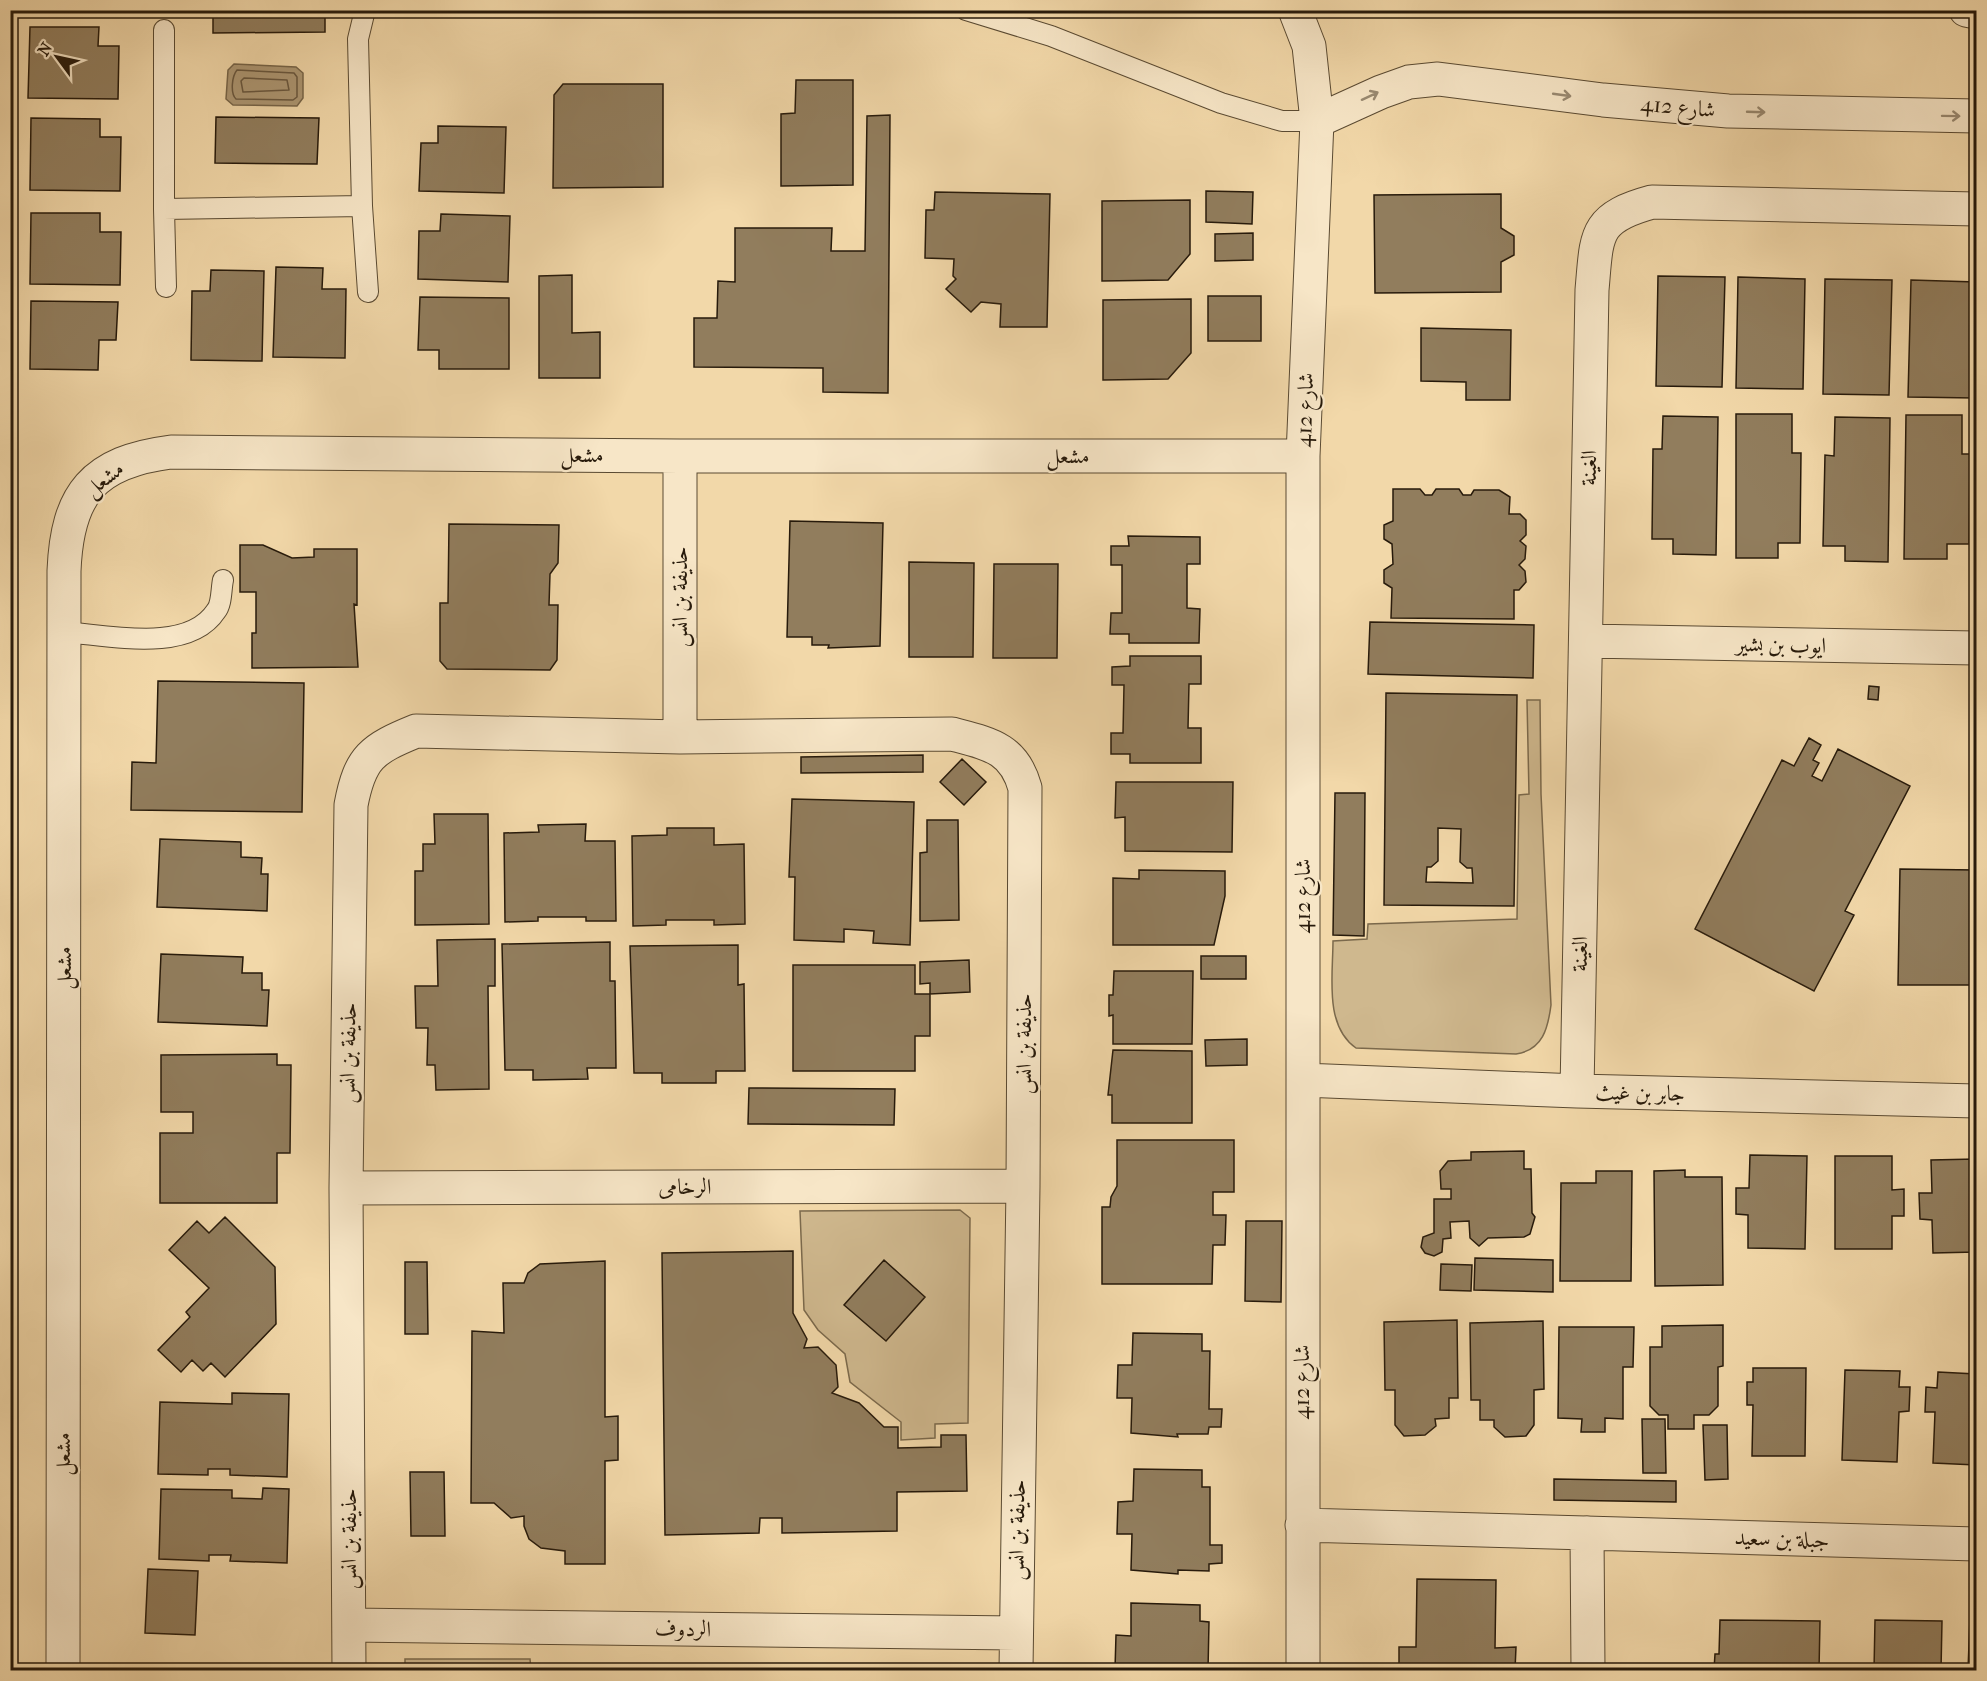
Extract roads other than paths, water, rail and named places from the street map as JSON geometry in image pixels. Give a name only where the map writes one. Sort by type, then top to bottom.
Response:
[{"type":"street","name":"شارع 412","points":[[1295,10],[1309,46],[1317,121],[1303,456],[1303,1671]]},
{"type":"street","points":[[1966,10],[1977,12]]},
{"type":"street","name":"شارع 412","points":[[1317,121],[1409,82],[1438,80],[1707,110],[1977,116]]},
{"type":"street","name":"الغينة","points":[[1577,1091],[1592,290],[1595,252],[1601,232],[1610,218],[1630,208],[1652,202],[1977,209]]},
{"type":"street","name":"مشعل","points":[[63,1671],[65,537],[71,515],[82,492],[124,461],[171,452],[680,456],[1303,456]]},
{"type":"street","name":"حذيفة بن انس","points":[[680,456],[680,737]]},
{"type":"street","name":"ايوب بن بشير","points":[[1586,641],[1977,648]]},
{"type":"street","name":"حذيفة بن انس","points":[[350,1671],[346,1188],[351,805],[356,776],[364,763],[386,743],[416,731],[680,737],[952,734],[981,742],[1008,756],[1019,767],[1025,788],[1023,1185],[1016,1671]]},
{"type":"street","name":"جابر بن غيث","points":[[1303,1080],[1577,1091],[1977,1101]]},
{"type":"street","name":"الرخامى","points":[[346,1188],[1023,1185]]},
{"type":"street","name":"جبلة بن سعيد","points":[[1302,1525],[1977,1544]]},
{"type":"street","points":[[1587,1533],[1588,1671]]},
{"type":"street","name":"الردوف","points":[[350,1625],[1016,1633]]},
{"type":"lane","points":[[365,10],[358,39],[362,206],[368,292]]},
{"type":"lane","points":[[966,10],[1051,36],[1221,104],[1282,121],[1317,121]]},
{"type":"lane","points":[[164,30],[166,287]]},
{"type":"lane","points":[[164,208],[362,206]]},
{"type":"lane","points":[[64,632],[159,639],[187,634],[204,626],[218,610],[222,580]]},
{"type":"water","points":[[234,64],[296,67],[303,73],[303,98],[297,106],[233,105],[226,99],[228,70]]}]
